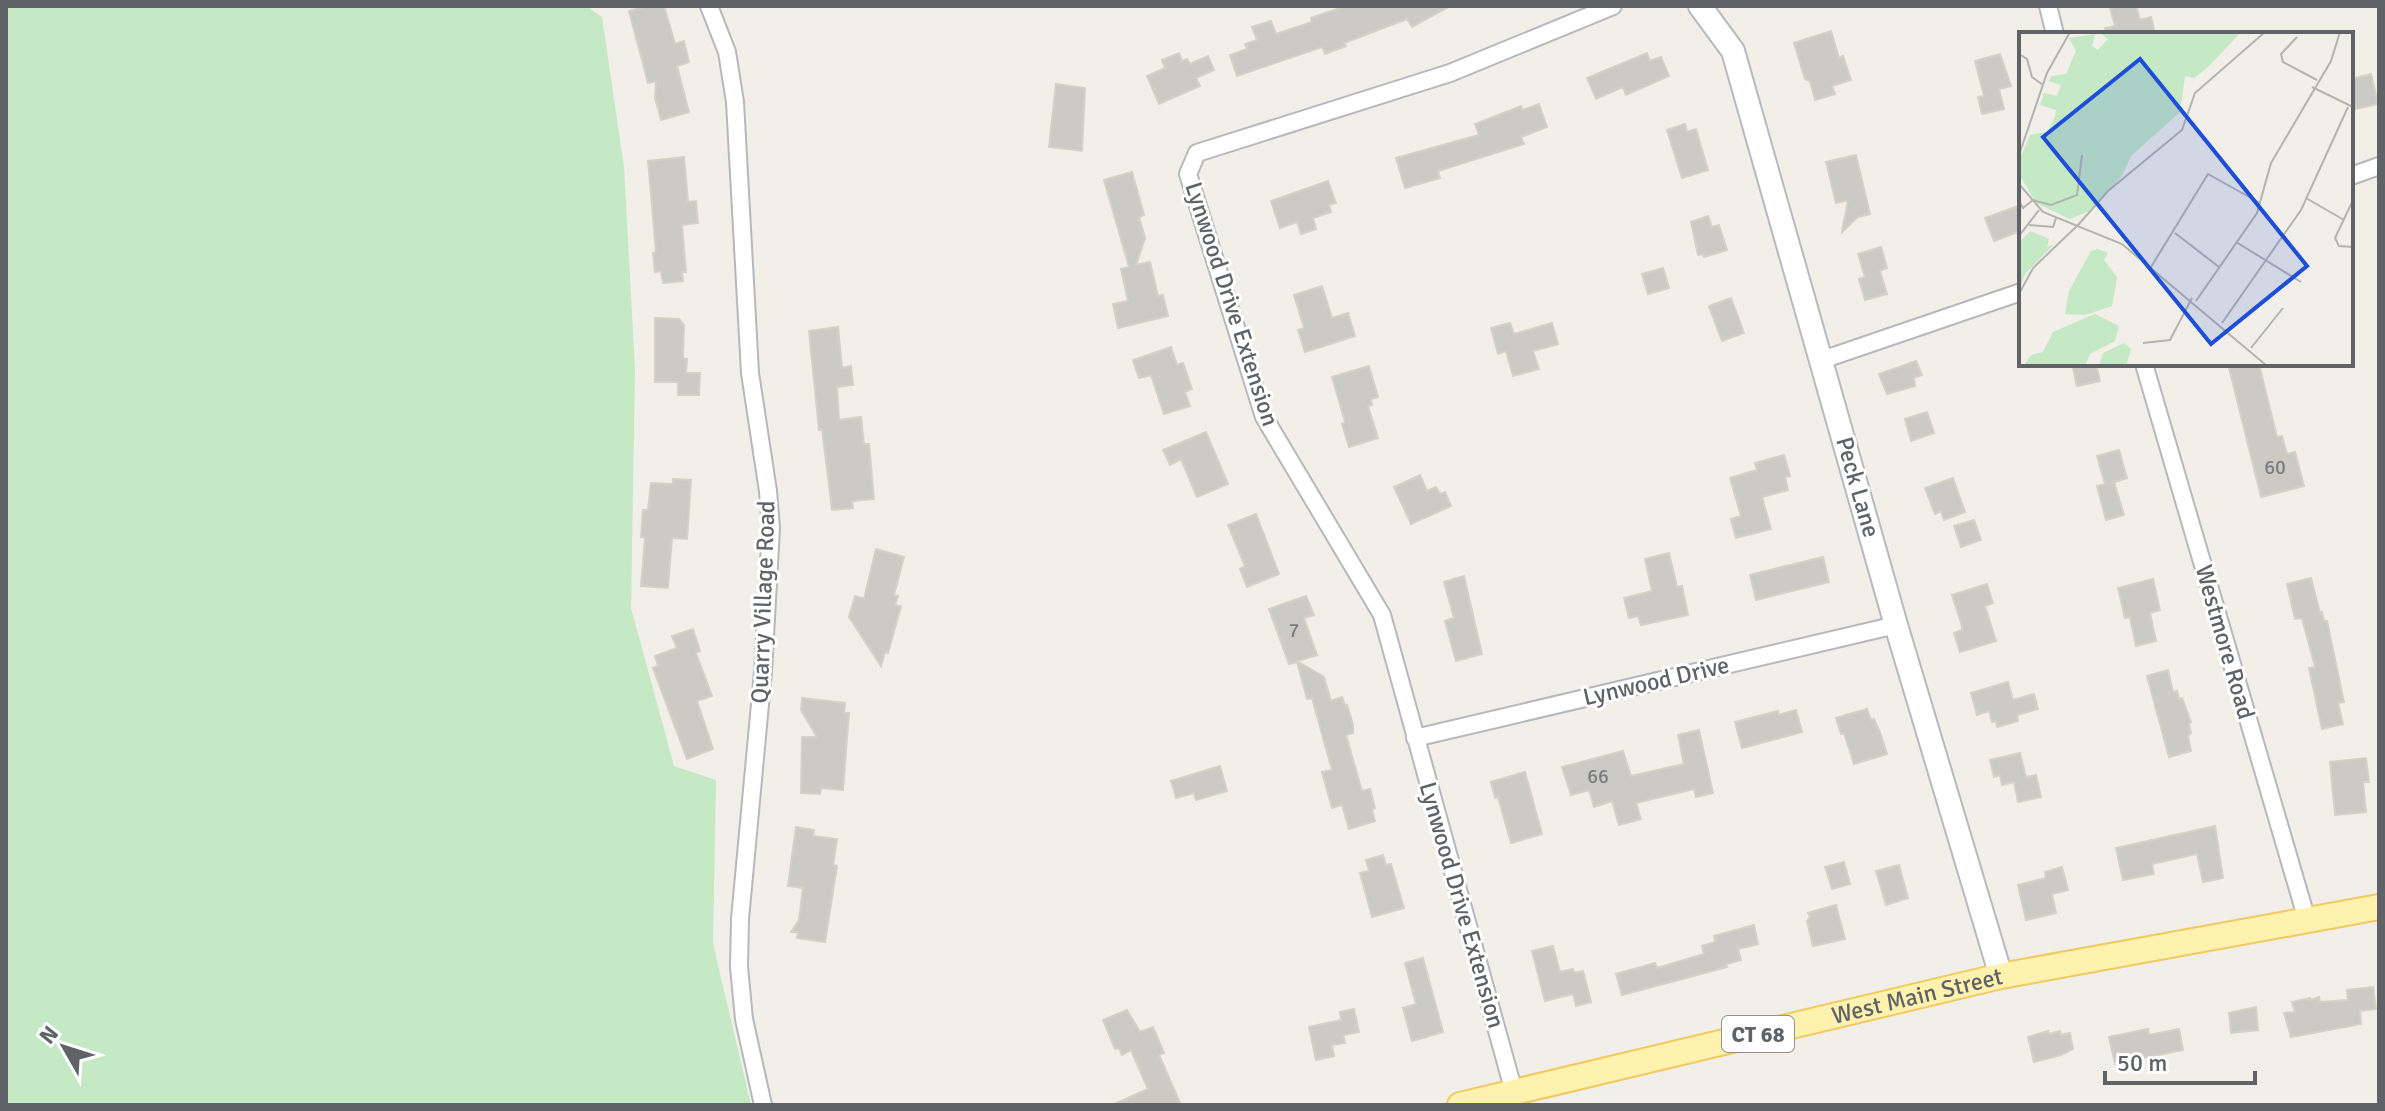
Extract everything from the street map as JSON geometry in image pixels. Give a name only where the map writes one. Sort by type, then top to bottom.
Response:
[{"type":"main road","name":"West Main Street","points":[[1460,1105],[2001,976],[2379,907]]},
{"type":"street","name":"Quarry Village Road","points":[[709,6],[717,19],[727,52],[735,102],[750,373],[771,528],[763,672],[740,919],[739,967],[744,1019],[763,1105]]},
{"type":"street","name":"Lynwood Drive Extension","points":[[1514,1092],[1382,615],[1264,417],[1188,174],[1197,153],[1450,73],[1613,6]]},
{"type":"street","name":"Peck Lane","points":[[1700,6],[1733,51],[1896,625],[2001,976]]},
{"type":"street","points":[[2048,6],[2054,32]]},
{"type":"street","points":[[2353,175],[2379,166]]},
{"type":"street","points":[[1822,360],[2019,293]]},
{"type":"street","name":"Westmore Road","points":[[2145,366],[2307,920]]},
{"type":"street","name":"Lynwood Drive","points":[[1415,738],[1896,625]]},
{"type":"green space","points":[[6,6],[586,6],[602,17],[624,167],[635,370],[631,608],[674,766],[716,780],[713,944],[751,1105],[6,1105]]},
{"type":"building","points":[[664,6],[675,44],[684,41],[689,62],[677,66],[689,112],[661,120],[655,98],[656,81],[648,83],[629,11]]},
{"type":"building","points":[[1346,6],[1450,6],[1412,27],[1407,19],[1344,43],[1346,46],[1325,54],[1322,47],[1237,76],[1230,55],[1247,49],[1245,44],[1257,40],[1252,27],[1271,21],[1276,34]]},
{"type":"building","points":[[2136,6],[2140,20],[2151,17],[2155,32],[2106,32],[2105,28],[2115,26],[2110,8]]},
{"type":"building","points":[[1831,31],[1839,58],[1843,56],[1851,80],[1832,86],[1835,94],[1815,100],[1794,43]]},
{"type":"building","points":[[1179,53],[1182,61],[1187,59],[1190,64],[1208,56],[1214,70],[1196,78],[1200,86],[1159,104],[1147,76],[1165,68],[1162,60]]},
{"type":"building","points":[[1647,53],[1650,61],[1661,57],[1669,76],[1626,95],[1623,87],[1596,99],[1587,78]]},
{"type":"building","points":[[2000,54],[2011,86],[1999,89],[2004,109],[1982,114],[1978,97],[1984,96],[1975,61]]},
{"type":"building","points":[[2371,74],[2378,104],[2353,110],[2353,78]]},
{"type":"building","points":[[1056,84],[1085,88],[1082,151],[1049,147]]},
{"type":"building","points":[[1539,104],[1547,127],[1521,137],[1524,144],[1438,171],[1440,178],[1405,188],[1396,158],[1479,135],[1475,124],[1521,106],[1523,110]]},
{"type":"building","points":[[1685,124],[1687,132],[1696,129],[1708,170],[1682,178],[1667,130]]},
{"type":"building","points":[[1856,155],[1870,214],[1858,217],[1842,232],[1848,200],[1836,203],[1826,162]]},
{"type":"building","points":[[684,157],[688,202],[696,201],[698,223],[682,225],[686,272],[682,272],[683,281],[663,283],[661,271],[655,272],[648,161]]},
{"type":"building","points":[[1132,172],[1144,215],[1139,217],[1145,238],[1136,265],[1150,262],[1158,296],[1163,295],[1168,316],[1118,328],[1113,304],[1128,301],[1121,269],[1129,267],[1104,180]]},
{"type":"building","points":[[1328,181],[1336,203],[1329,205],[1331,212],[1313,218],[1316,229],[1301,234],[1297,222],[1280,228],[1271,201]]},
{"type":"building","points":[[2019,206],[2019,232],[1994,241],[1985,218]]},
{"type":"building","points":[[1708,216],[1712,227],[1719,225],[1727,250],[1704,257],[1703,254],[1698,255],[1691,222]]},
{"type":"building","points":[[1881,247],[1887,268],[1880,271],[1887,294],[1865,300],[1859,279],[1865,277],[1858,254]]},
{"type":"building","points":[[1663,268],[1669,288],[1648,294],[1642,274]]},
{"type":"building","points":[[1322,286],[1332,318],[1348,313],[1355,336],[1305,352],[1298,330],[1304,328],[1294,295]]},
{"type":"building","points":[[1731,298],[1744,333],[1722,341],[1709,306]]},
{"type":"building","points":[[655,318],[679,319],[684,325],[686,373],[700,373],[699,395],[678,395],[678,382],[655,382]]},
{"type":"building","points":[[1510,323],[1514,334],[1552,323],[1558,344],[1533,351],[1539,369],[1513,376],[1506,351],[1498,354],[1491,328]]},
{"type":"building","points":[[838,327],[842,368],[851,366],[853,385],[837,387],[839,420],[861,417],[864,444],[869,444],[874,499],[852,501],[853,508],[832,510],[822,429],[819,430],[809,331]]},
{"type":"building","points":[[1171,347],[1177,365],[1183,363],[1192,389],[1185,392],[1190,406],[1164,414],[1151,375],[1139,378],[1133,360]]},
{"type":"building","points":[[1916,361],[1922,375],[1914,378],[1915,386],[1887,394],[1879,374]]},
{"type":"building","points":[[1369,366],[1378,397],[1371,399],[1372,405],[1368,406],[1378,438],[1349,447],[1332,377]]},
{"type":"building","points":[[2072,366],[2096,366],[2100,381],[2077,386]]},
{"type":"building","points":[[2228,366],[2259,366],[2277,437],[2282,436],[2287,454],[2295,452],[2304,486],[2261,497]]},
{"type":"building","points":[[1927,412],[1934,433],[1911,441],[1905,419]]},
{"type":"building","points":[[1206,432],[1228,484],[1197,497],[1181,459],[1170,465],[1163,450]]},
{"type":"building","points":[[2119,450],[2127,478],[2114,482],[2124,515],[2106,520],[2097,486],[2105,484],[2097,456]]},
{"type":"building","points":[[1784,455],[1790,476],[1785,477],[1788,490],[1762,497],[1771,529],[1736,538],[1731,519],[1741,516],[1730,478],[1757,470],[1755,463]]},
{"type":"building","points":[[1420,475],[1427,491],[1436,487],[1440,494],[1445,492],[1451,506],[1411,524],[1394,487]]},
{"type":"building","points":[[1953,478],[1965,512],[1944,520],[1941,511],[1935,514],[1925,488]]},
{"type":"building","points":[[673,479],[691,480],[687,539],[672,538],[668,588],[641,586],[645,538],[641,537],[643,510],[648,510],[651,483],[673,484]]},
{"type":"building","points":[[1256,514],[1279,574],[1247,587],[1240,569],[1245,566],[1228,525]]},
{"type":"building","points":[[1974,520],[1981,540],[1961,547],[1954,526]]},
{"type":"building","points":[[876,549],[904,557],[894,595],[898,596],[895,605],[901,606],[888,653],[885,652],[881,666],[849,617],[855,596],[864,599]]},
{"type":"building","points":[[1669,553],[1677,587],[1682,586],[1688,615],[1641,625],[1638,616],[1629,618],[1624,598],[1652,591],[1645,559]]},
{"type":"building","points":[[1823,557],[1829,582],[1756,600],[1750,575]]},
{"type":"building","points":[[1464,576],[1482,654],[1456,661],[1445,621],[1454,618],[1444,582]]},
{"type":"building","points":[[2311,578],[2320,613],[2327,621],[2344,702],[2338,703],[2343,724],[2322,729],[2309,668],[2315,667],[2302,618],[2295,619],[2287,584]]},
{"type":"building","points":[[2153,579],[2160,610],[2150,613],[2156,641],[2136,646],[2130,617],[2125,618],[2118,588]]},
{"type":"building","points":[[1987,584],[1993,603],[1985,606],[1996,641],[1960,652],[1954,633],[1962,630],[1962,626],[1952,595]]},
{"type":"building","points":[[1306,596],[1314,615],[1304,618],[1317,655],[1297,661],[1324,677],[1331,701],[1342,697],[1347,705],[1353,733],[1346,735],[1362,791],[1370,789],[1375,808],[1372,809],[1375,821],[1349,829],[1342,805],[1332,808],[1322,772],[1332,770],[1312,698],[1307,699],[1297,662],[1289,664],[1269,609]]},
{"type":"building","points":[[693,629],[700,651],[696,653],[712,696],[697,701],[713,749],[687,759],[653,668],[658,666],[655,656],[677,648],[672,636]]},
{"type":"building","points":[[2168,670],[2173,692],[2177,691],[2179,699],[2182,698],[2191,722],[2188,736],[2191,751],[2169,757],[2147,676]]},
{"type":"building","points":[[2008,682],[2013,700],[2034,694],[2038,709],[2017,715],[2018,721],[1997,727],[1989,711],[1977,715],[1971,693]]},
{"type":"building","points":[[802,698],[845,703],[844,713],[849,713],[843,790],[821,788],[820,794],[801,793],[802,737],[817,737],[801,710]]},
{"type":"building","points":[[1867,709],[1887,754],[1854,764],[1836,718]]},
{"type":"building","points":[[1796,710],[1802,732],[1742,748],[1735,722],[1778,711],[1778,715]]},
{"type":"building","points":[[1699,730],[1713,793],[1696,797],[1694,789],[1636,803],[1641,819],[1619,825],[1612,801],[1594,807],[1589,790],[1571,795],[1562,767],[1623,751],[1631,776],[1684,764],[1678,735]]},
{"type":"building","points":[[2020,753],[2026,777],[2036,775],[2041,797],[2018,802],[2014,782],[2002,785],[2000,775],[1994,777],[1990,760]]},
{"type":"building","points":[[2366,758],[2369,782],[2363,782],[2366,812],[2335,815],[2330,762]]},
{"type":"building","points":[[1220,766],[1227,791],[1196,800],[1194,793],[1176,798],[1171,781]]},
{"type":"building","points":[[1525,772],[1542,834],[1511,843],[1491,782]]},
{"type":"building","points":[[2215,826],[2223,878],[2203,882],[2197,854],[2152,864],[2154,874],[2123,880],[2116,848]]},
{"type":"building","points":[[796,827],[814,830],[813,836],[837,839],[833,865],[837,866],[825,942],[797,938],[798,932],[791,932],[799,920],[803,888],[788,886]]},
{"type":"building","points":[[1383,855],[1386,865],[1391,864],[1404,908],[1372,917],[1360,873],[1369,871],[1366,860]]},
{"type":"building","points":[[1844,862],[1850,884],[1832,889],[1825,867]]},
{"type":"building","points":[[1899,865],[1908,898],[1886,905],[1876,871]]},
{"type":"building","points":[[2062,867],[2068,890],[2052,894],[2056,913],[2026,920],[2018,885],[2046,878],[2045,872]]},
{"type":"building","points":[[1836,905],[1845,939],[1813,946],[1808,913]]},
{"type":"building","points":[[1754,925],[1758,944],[1738,949],[1741,960],[1726,964],[1727,967],[1622,995],[1616,974],[1655,963],[1657,968],[1704,954],[1702,946],[1715,942],[1714,936]]},
{"type":"building","points":[[1553,946],[1560,972],[1573,969],[1574,973],[1583,971],[1591,1002],[1576,1006],[1573,994],[1545,1001],[1532,951]]},
{"type":"building","points":[[1423,958],[1443,1032],[1412,1041],[1403,1008],[1416,1004],[1405,963]]},
{"type":"building","points":[[2373,987],[2376,1009],[2360,1011],[2361,1024],[2291,1037],[2284,1013],[2295,1012],[2292,1002],[2319,997],[2320,1002],[2348,1000],[2347,990]]},
{"type":"building","points":[[2256,1007],[2258,1030],[2231,1033],[2229,1013]]},
{"type":"building","points":[[1354,1009],[1359,1032],[1343,1035],[1345,1043],[1332,1045],[1334,1056],[1316,1060],[1309,1027],[1341,1020],[1340,1012]]},
{"type":"building","points":[[1127,1010],[1140,1032],[1153,1027],[1164,1053],[1159,1055],[1181,1105],[1112,1105],[1148,1089],[1131,1050],[1122,1055],[1119,1048],[1115,1049],[1103,1020]]},
{"type":"building","points":[[2148,1029],[2149,1035],[2179,1029],[2183,1050],[2115,1064],[2109,1037]]},
{"type":"building","points":[[2048,1031],[2049,1034],[2060,1031],[2061,1035],[2070,1033],[2073,1049],[2034,1062],[2028,1037]]}]
